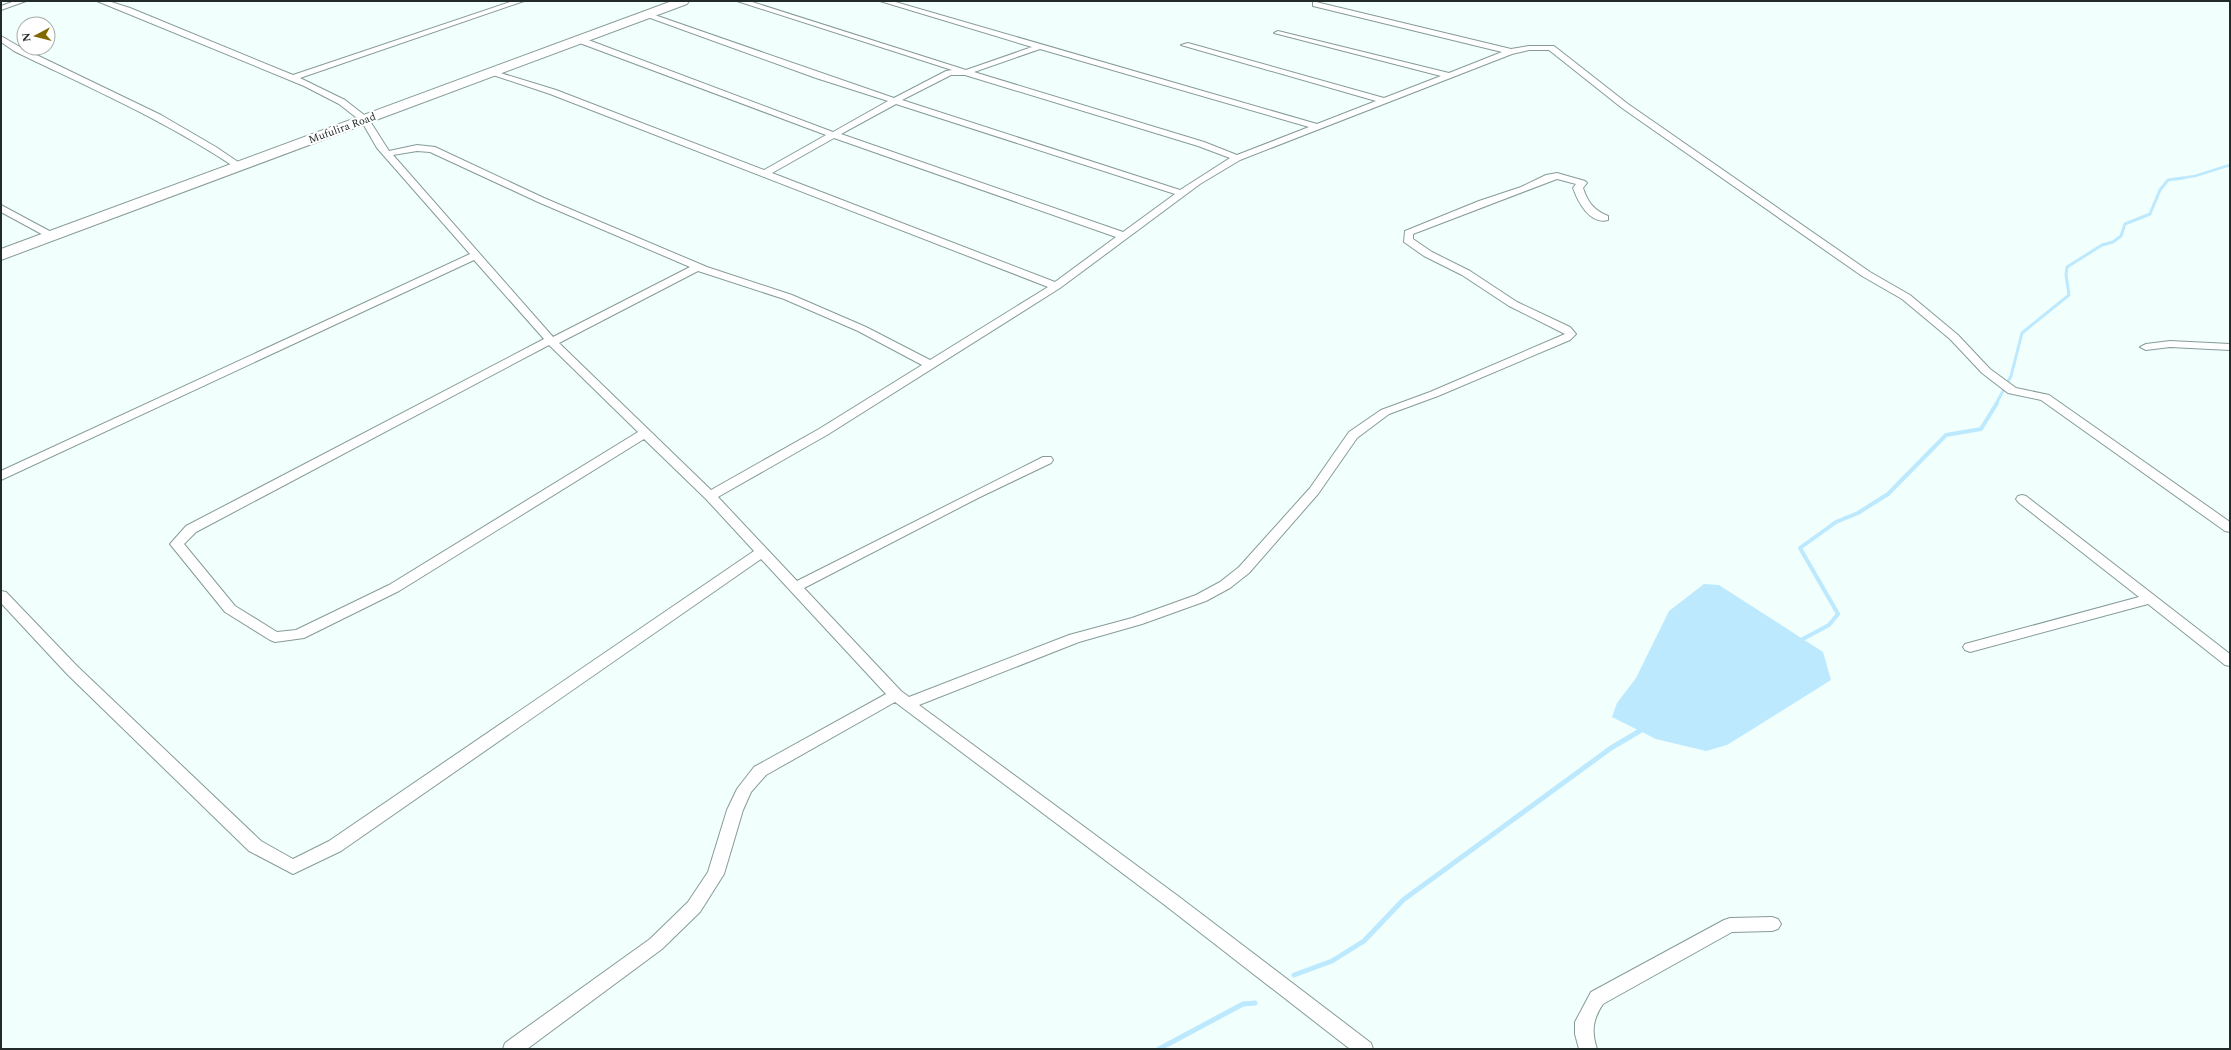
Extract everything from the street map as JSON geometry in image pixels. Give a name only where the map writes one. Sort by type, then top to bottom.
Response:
[{"type":"main road","name":"Mufulira Road","points":[[1,255],[683,1]]},
{"type":"street","points":[[1,8],[22,1]]},
{"type":"street","points":[[101,1],[127,10],[292,78],[342,102],[365,120],[380,146],[552,341],[710,496],[903,699],[1364,1049]]},
{"type":"street","points":[[292,78],[520,1]]},
{"type":"street","points":[[741,1],[1201,144],[1237,158]]},
{"type":"street","points":[[884,1],[1317,127]]},
{"type":"street","points":[[1316,4],[1508,51],[1551,48],[1625,106],[1866,274],[1906,297],[1954,337],[1986,371],[2012,391],[2045,397],[2230,528]]},
{"type":"street","points":[[646,15],[894,100],[1181,193]]},
{"type":"street","points":[[1278,32],[1450,76]]},
{"type":"street","points":[[1,38],[17,49],[169,123],[211,146],[239,166]]},
{"type":"street","points":[[580,40],[688,83],[834,134],[898,159],[1124,236]]},
{"type":"street","points":[[1184,45],[1384,101]]},
{"type":"street","points":[[765,173],[894,100],[949,73],[967,72],[1038,47]]},
{"type":"street","points":[[710,496],[823,432],[1056,286],[1181,193],[1237,158],[1450,76],[1508,51]]},
{"type":"street","points":[[491,73],[553,92],[1056,286]]},
{"type":"street","points":[[387,154],[416,148],[432,149],[541,200],[698,267],[788,297],[862,329],[930,365]]},
{"type":"street","points":[[512,1049],[656,944],[694,907],[716,874],[735,810],[745,789],[760,771],[903,699],[1074,638],[1137,620],[1201,598],[1224,585],[1244,570],[1314,491],[1353,435],[1370,422],[1385,412],[1488,372],[1566,338],[1571,334],[1566,329],[1513,304],[1466,273],[1412,245],[1408,240],[1408,233],[1554,176],[1582,183],[1578,188],[1582,201],[1590,212],[1605,218]]},
{"type":"street","points":[[1,208],[52,236]]},
{"type":"street","points":[[1,476],[476,255]]},
{"type":"street","points":[[645,433],[394,588],[299,635],[275,637],[230,609],[177,544],[191,529],[552,341],[698,267]]},
{"type":"street","points":[[2146,347],[2170,344],[2230,347]]},
{"type":"street","points":[[795,587],[974,495],[1047,460]]},
{"type":"street","points":[[2022,499],[2230,662]]},
{"type":"street","points":[[1,595],[72,670],[255,846],[293,866],[334,846],[762,552]]},
{"type":"street","points":[[1970,647],[2150,599]]},
{"type":"street","points":[[1588,1049],[1583,1035],[1586,1015],[1597,998],[1730,925],[1772,924]]},
{"type":"water","points":[[1704,584],[1719,585],[1823,652],[1831,680],[1727,745],[1706,751],[1656,739],[1612,717],[1617,703],[1636,678],[1669,611]]},
{"type":"waterway","points":[[2179,179],[2195,176],[2230,165]]},
{"type":"waterway","points":[[2179,179],[2183,178]]},
{"type":"waterway","points":[[1996,404],[2011,376],[2022,333],[2069,295],[2066,275],[2067,267],[2102,245],[2113,242],[2121,236],[2125,224],[2150,214],[2160,190],[2168,180],[2179,179]]},
{"type":"waterway","points":[[1799,641],[1829,625],[1838,614],[1800,548],[1836,522],[1858,513],[1888,494],[1946,435],[1981,429],[1997,403]]},
{"type":"waterway","points":[[1294,975],[1332,961],[1364,941],[1403,900],[1611,748],[1643,729]]},
{"type":"waterway","points":[[1159,1049],[1243,1004],[1255,1003]]}]
